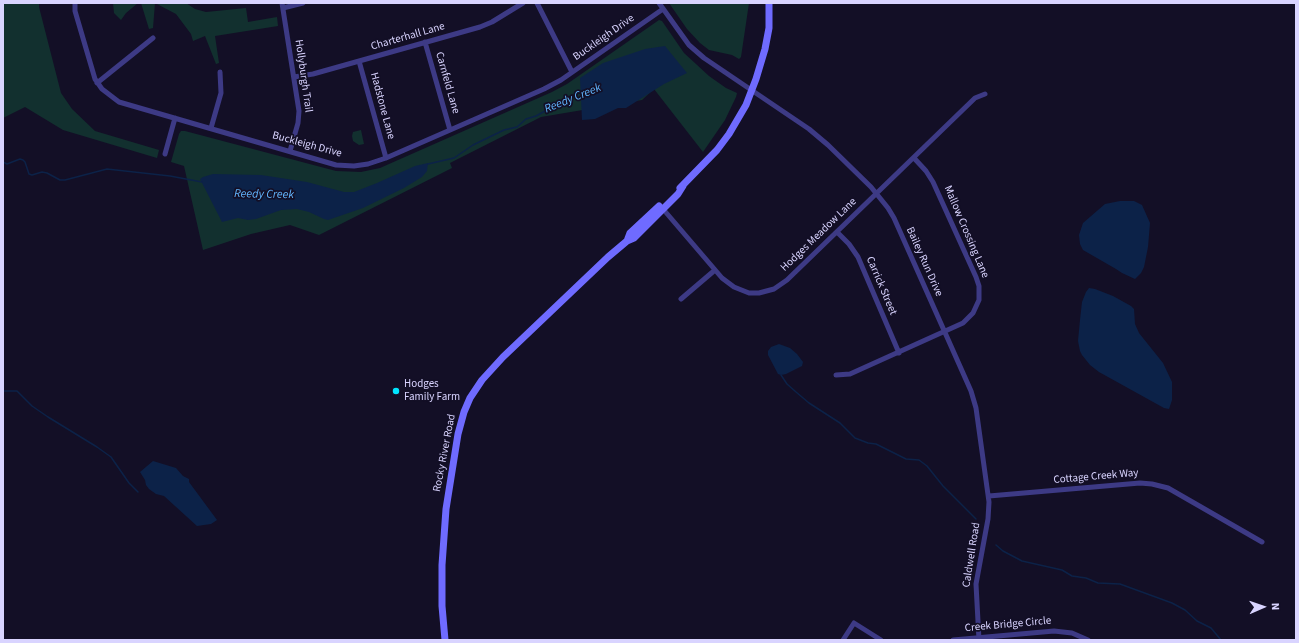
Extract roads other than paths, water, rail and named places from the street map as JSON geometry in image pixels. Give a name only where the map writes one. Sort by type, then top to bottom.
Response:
[{"type":"street","name":"Buckleigh Drive","points":[[75,3],[90,66],[97,83],[102,89],[119,102],[336,164],[348,165],[368,164],[386,158],[544,89],[561,80],[663,9]]},
{"type":"street","points":[[283,6],[303,3]]},
{"type":"street","name":"Charterhall Lane","points":[[294,77],[313,74],[480,27],[492,22],[523,3]]},
{"type":"street","points":[[537,3],[572,72]]},
{"type":"street","name":"Bailey Run Drive","points":[[659,3],[690,45],[704,58],[824,141],[871,187],[888,208],[894,218],[971,391],[976,408],[989,496]]},
{"type":"street","name":"Rocky River Road","points":[[445,640],[442,606],[442,565],[446,509],[458,434],[467,405],[482,380],[503,357],[627,241],[634,238],[678,194],[683,186],[729,134],[752,90],[765,49],[769,28],[769,3]]},
{"type":"street","name":"Hollyburgh Trail","points":[[283,6],[299,111],[298,123],[290,151]]},
{"type":"street","points":[[97,83],[153,38]]},
{"type":"street","name":"Carnfeld Lane","points":[[425,42],[450,130]]},
{"type":"street","name":"Hadstone Lane","points":[[359,61],[386,158]]},
{"type":"street","points":[[211,128],[221,93],[220,72]]},
{"type":"street","name":"Hodges Meadow Lane","points":[[663,209],[722,278],[734,288],[749,293],[759,293],[774,289],[787,280],[975,98],[985,94]]},
{"type":"street","points":[[165,154],[175,118]]},
{"type":"street","name":"Mallow Crossing Lane","points":[[836,374],[850,374],[963,323],[973,313],[979,300],[979,286],[976,277],[933,182],[926,171],[914,158]]},
{"type":"street","name":"Rocky River Road","points":[[627,241],[630,233],[676,190],[683,186]]},
{"type":"street","name":"Carrick Street","points":[[837,232],[849,244],[858,257],[899,352]]},
{"type":"street","points":[[681,299],[715,270]]},
{"type":"street","name":"Cottage Creek Way","points":[[989,496],[1140,483],[1152,484],[1168,488],[1262,542]]},
{"type":"street","name":"Caldwell Road","points":[[979,639],[976,584],[988,519],[989,496]]},
{"type":"street","points":[[843,640],[854,622],[881,640]]},
{"type":"street","name":"Creek Bridge Circle","points":[[953,640],[1060,631],[1072,633],[1088,640]]},
{"type":"water","points":[[665,46],[687,73],[664,84],[626,108],[618,108],[595,119],[582,120],[580,78],[603,63],[645,49]]},
{"type":"water","points":[[428,163],[427,171],[422,177],[404,188],[363,208],[328,220],[297,209],[281,210],[256,219],[248,220],[238,218],[222,222],[200,179],[213,174],[261,175],[307,182],[344,192],[354,192],[415,166]]},
{"type":"water","points":[[1120,201],[1134,201],[1142,205],[1150,223],[1148,247],[1144,267],[1135,279],[1083,250],[1080,244],[1079,235],[1083,223],[1105,204]]},
{"type":"water","points":[[1089,288],[1113,296],[1134,309],[1135,324],[1139,333],[1163,363],[1172,382],[1172,400],[1169,409],[1164,408],[1099,372],[1090,365],[1082,355],[1078,341],[1080,320],[1082,302]]},
{"type":"water","points":[[779,344],[790,348],[797,354],[803,362],[802,366],[786,374],[778,374],[768,355],[768,351],[771,347]]},
{"type":"water","points":[[153,461],[176,468],[183,476],[189,479],[189,482],[217,520],[211,524],[197,526],[164,496],[156,494],[149,489],[140,472]]},
{"type":"waterway","name":"Reedy Creek","points":[[428,164],[454,158],[473,145],[504,130],[517,127],[526,119],[536,116],[580,93]]},
{"type":"waterway","name":"Reedy Creek","points":[[3,162],[7,164],[20,159],[25,162],[29,174],[32,175],[42,172],[60,180],[107,169],[170,176],[202,182]]},
{"type":"waterway","points":[[781,375],[787,384],[796,392],[809,403],[840,423],[855,438],[868,443],[876,444],[906,459],[919,460],[927,466],[943,486],[976,519]]},
{"type":"waterway","points":[[3,391],[17,391],[32,406],[111,457],[129,483],[138,492]]},
{"type":"waterway","points":[[996,545],[1003,551],[1022,561],[1062,570],[1072,576],[1086,578],[1098,583],[1120,584],[1172,603],[1185,610],[1197,621],[1211,628],[1221,640]]},
{"type":"place","name":"Hodges Family Farm","points":[[396,391]]}]
